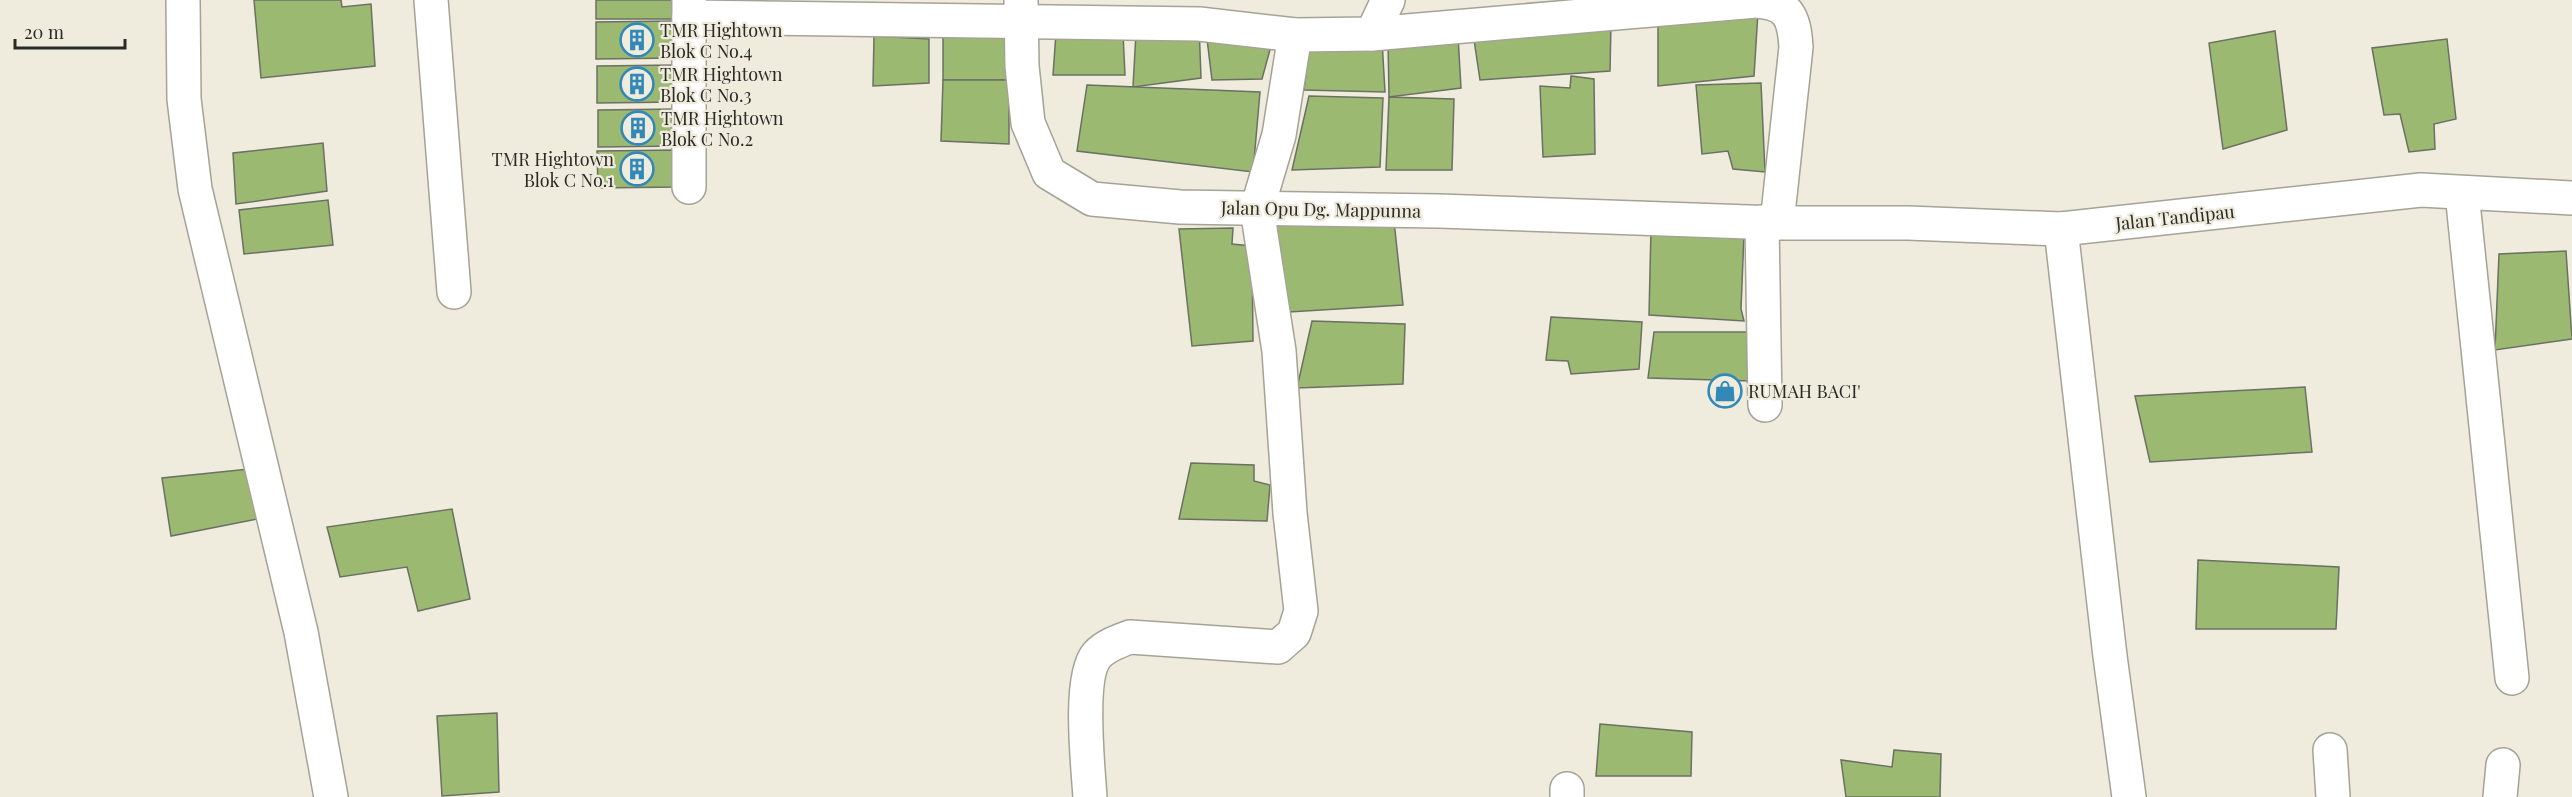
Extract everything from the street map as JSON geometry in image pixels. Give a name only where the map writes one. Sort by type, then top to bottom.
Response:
[{"type":"street","points":[[183,0],[184,99],[195,189],[301,632],[331,797]]},
{"type":"street","points":[[431,0],[454,292]]},
{"type":"street","points":[[1372,34],[1388,0]]},
{"type":"street","points":[[689,187],[689,9],[1201,12],[1295,35],[1372,34],[1756,1],[1780,5],[1788,12],[1792,21],[1796,47],[1770,222],[1765,405]]},
{"type":"street","name":"Jalan Opu Dg. Mappunna","points":[[1022,10],[1022,66],[1028,123],[1049,172],[1092,199],[1180,207],[1439,211],[1770,222]]},
{"type":"street","points":[[1090,797],[1087,680],[1097,655],[1130,636],[1278,647],[1294,633],[1301,611],[1290,513],[1279,351],[1257,209],[1279,135],[1295,35]]},
{"type":"street","name":"Jalan Tandipau","points":[[1770,222],[1908,223],[2061,230],[2421,190],[2572,198]]},
{"type":"street","points":[[2462,193],[2512,678]]},
{"type":"street","points":[[2061,230],[2110,656],[2129,797]]},
{"type":"street","points":[[2330,750],[2333,797]]},
{"type":"street","points":[[2500,797],[2503,765]]},
{"type":"building","points":[[254,0],[341,0],[342,7],[371,4],[375,66],[261,78]]},
{"type":"building","points":[[596,0],[676,0],[676,19],[596,19]]},
{"type":"building","points":[[1758,12],[1754,76],[1658,86],[1658,17]]},
{"type":"building","name":"TMR Hightown Blok C No.4","points":[[677,21],[677,58],[596,59],[596,22]]},
{"type":"building","points":[[1611,22],[1610,71],[1480,80],[1473,33]]},
{"type":"building","points":[[1199,24],[1201,78],[1133,87],[1136,33]]},
{"type":"building","points":[[1005,30],[1009,80],[943,80],[943,31]]},
{"type":"building","points":[[2275,31],[2287,130],[2223,149],[2209,43]]},
{"type":"building","points":[[1056,33],[1123,34],[1125,75],[1053,75]]},
{"type":"building","points":[[874,36],[929,39],[929,83],[873,86]]},
{"type":"building","points":[[1458,36],[1461,88],[1389,97],[1388,42]]},
{"type":"building","points":[[1207,39],[1271,46],[1262,79],[1212,80]]},
{"type":"building","points":[[2447,39],[2456,119],[2434,124],[2435,149],[2409,152],[2400,114],[2384,115],[2372,48]]},
{"type":"building","points":[[1382,40],[1385,92],[1304,90],[1310,42]]},
{"type":"building","name":"TMR Hightown Blok C No.3","points":[[677,65],[678,102],[597,103],[597,66]]},
{"type":"building","points":[[1571,76],[1594,79],[1595,154],[1543,157],[1540,86],[1570,88]]},
{"type":"building","points":[[943,80],[1009,80],[1009,144],[941,141]]},
{"type":"building","points":[[1761,83],[1765,172],[1733,169],[1728,151],[1702,154],[1696,85]]},
{"type":"building","points":[[1087,85],[1260,92],[1253,172],[1077,151]]},
{"type":"building","points":[[1309,96],[1383,98],[1380,167],[1292,170]]},
{"type":"building","points":[[1389,97],[1454,99],[1452,170],[1386,170]]},
{"type":"building","name":"TMR Hightown Blok C No.2","points":[[678,109],[679,146],[598,147],[598,110]]},
{"type":"building","points":[[323,143],[327,191],[236,204],[233,153]]},
{"type":"building","name":"TMR Hightown Blok C No.1","points":[[677,150],[677,187],[598,188],[597,151]]},
{"type":"building","points":[[328,200],[333,245],[244,254],[239,210]]},
{"type":"building","points":[[1276,221],[1394,221],[1403,305],[1289,312]]},
{"type":"building","points":[[1233,228],[1232,244],[1252,246],[1253,341],[1192,346],[1179,229]]},
{"type":"building","points":[[1651,229],[1744,234],[1741,309],[1744,321],[1649,315]]},
{"type":"building","points":[[2566,251],[2572,339],[2495,350],[2499,254]]},
{"type":"building","points":[[1551,317],[1642,322],[1639,369],[1571,374],[1568,361],[1546,360]]},
{"type":"building","points":[[1312,321],[1405,324],[1403,384],[1297,388]]},
{"type":"building","points":[[1654,332],[1749,332],[1751,381],[1648,378]]},
{"type":"building","points":[[2305,387],[2312,452],[2150,462],[2135,396]]},
{"type":"building","points":[[1191,463],[1254,465],[1254,481],[1270,485],[1267,521],[1179,519]]},
{"type":"building","points":[[249,469],[257,519],[171,536],[162,478]]},
{"type":"building","points":[[452,509],[470,599],[418,611],[407,567],[340,577],[327,527]]},
{"type":"building","points":[[2198,560],[2339,567],[2336,629],[2196,629]]},
{"type":"building","points":[[497,713],[499,792],[442,796],[437,716]]},
{"type":"building","points":[[1600,724],[1692,732],[1691,776],[1596,776]]},
{"type":"building","points":[[1894,750],[1941,754],[1940,797],[1846,797],[1841,760],[1892,767]]},
{"type":"place","name":"TMR Hightown Blok C No.4","points":[[637,40]]},
{"type":"place","name":"TMR Hightown Blok C No.3","points":[[637,84]]},
{"type":"place","name":"TMR Hightown Blok C No.2","points":[[638,128]]},
{"type":"place","name":"TMR Hightown Blok C No.1","points":[[637,169]]},
{"type":"place","name":"RUMAH BACI'","points":[[1725,391]]}]
